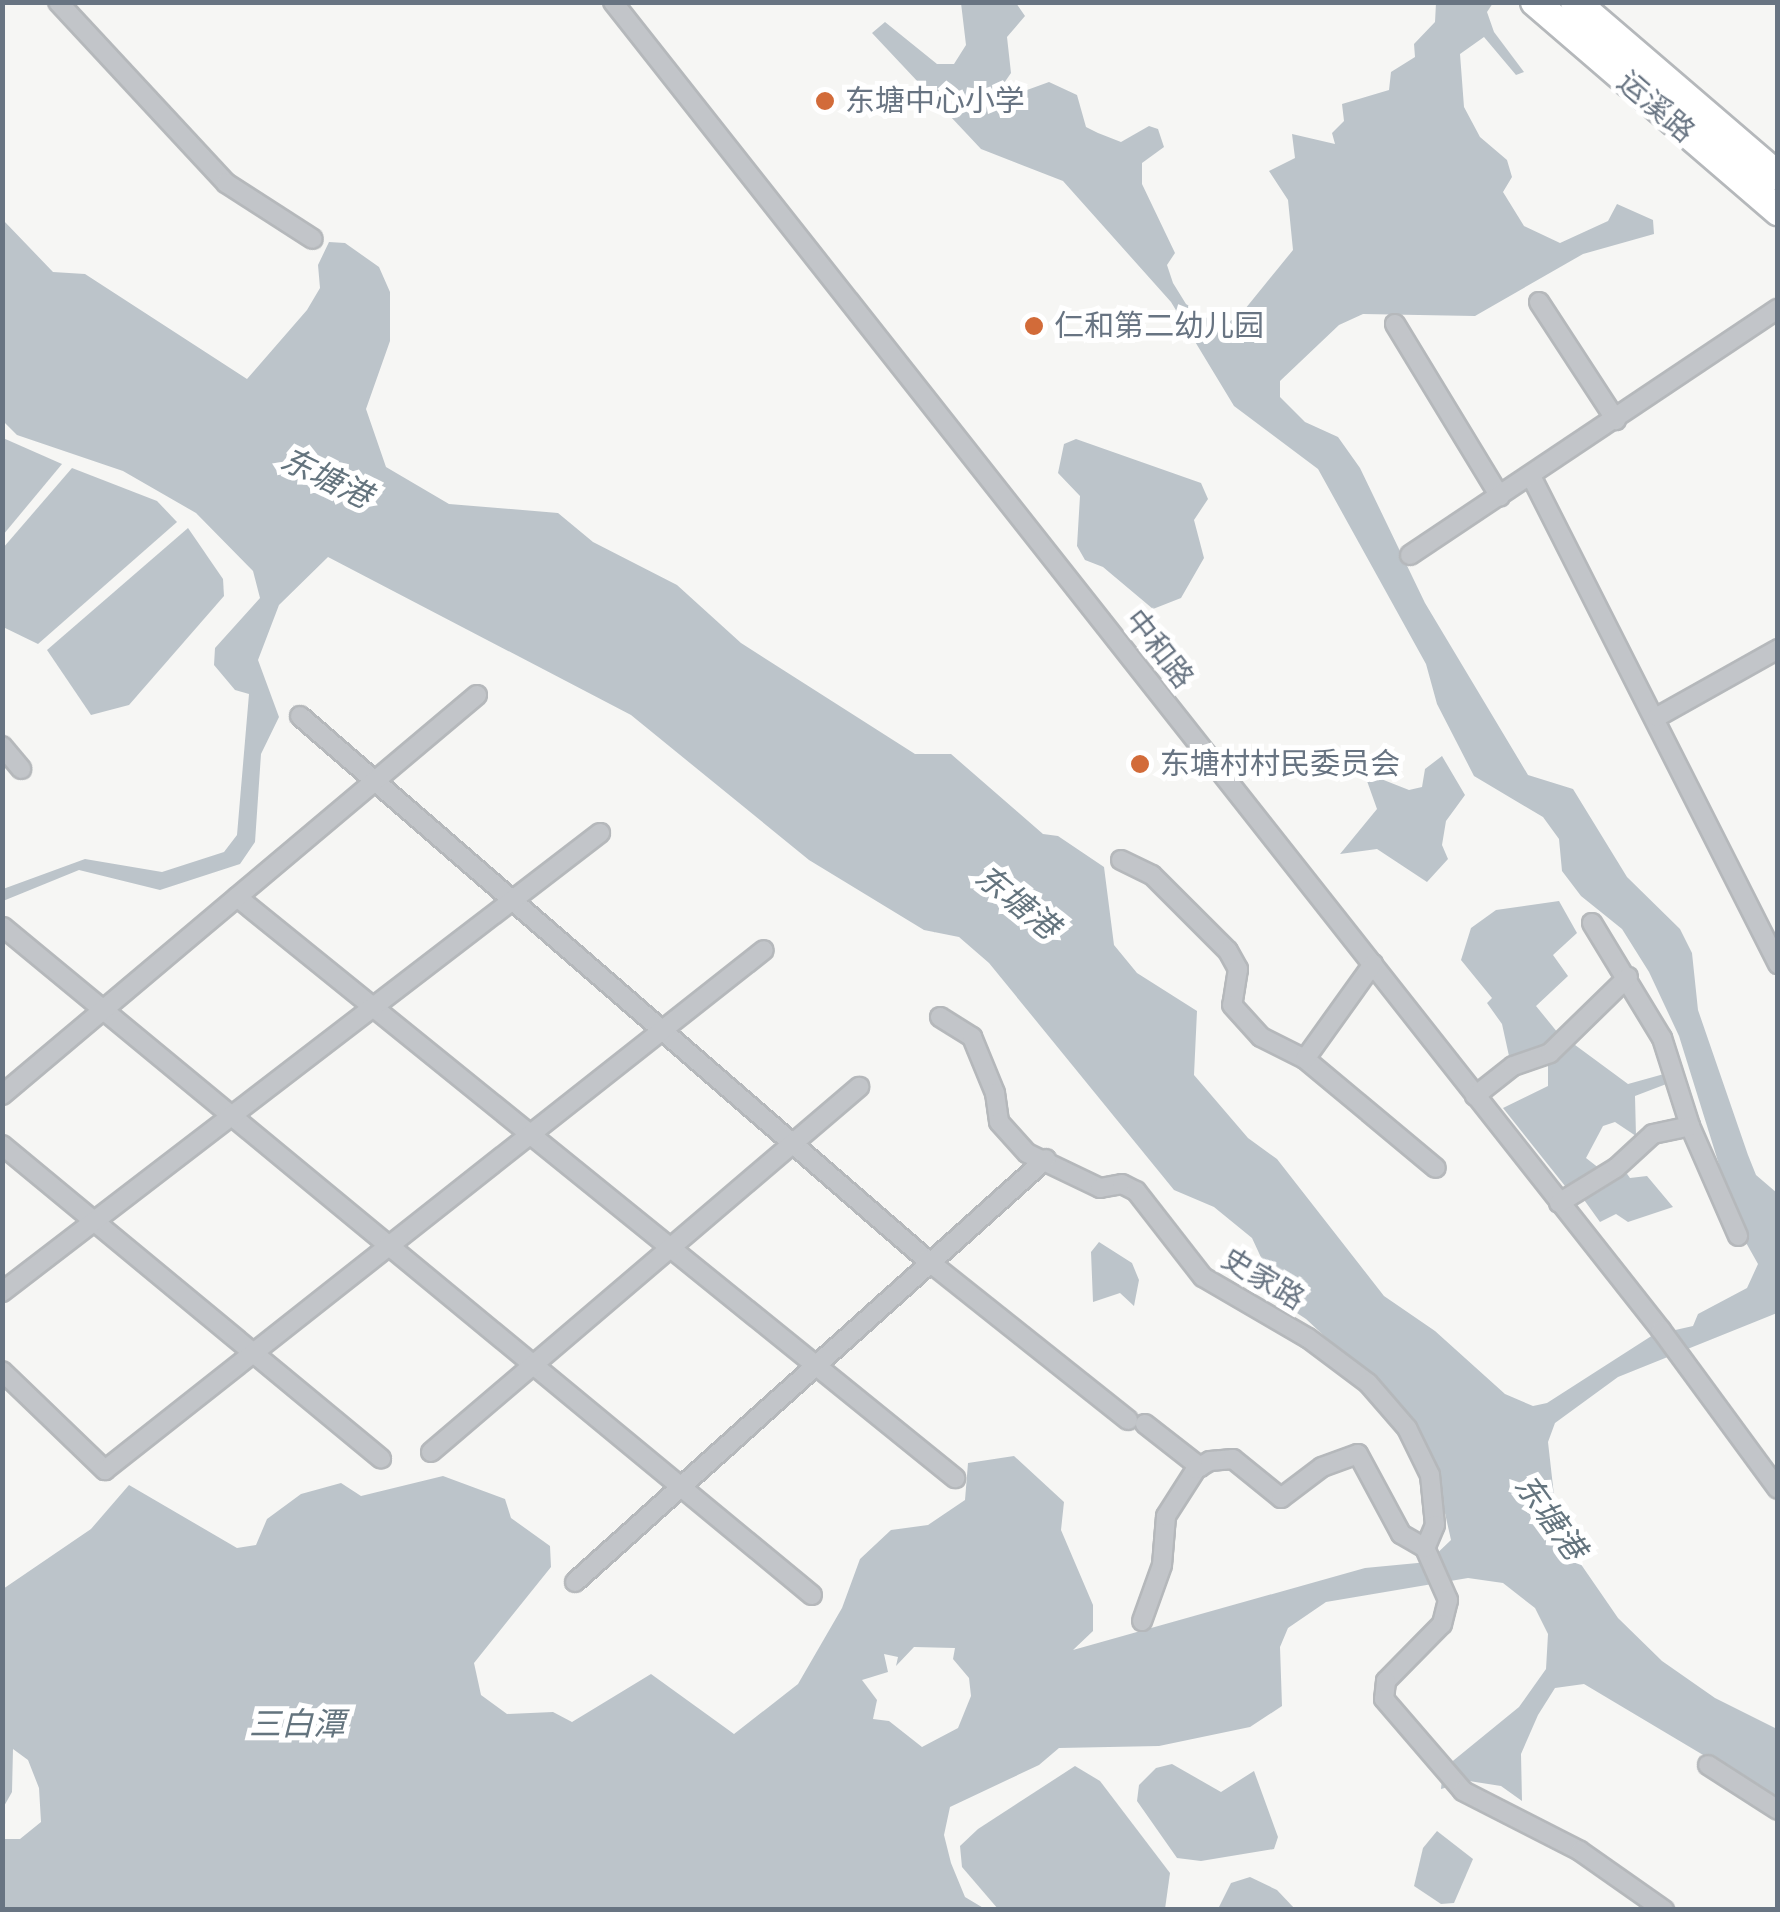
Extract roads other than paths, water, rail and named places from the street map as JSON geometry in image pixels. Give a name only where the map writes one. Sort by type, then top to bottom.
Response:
[{"type":"highway","name":"运溪路","points":[[1534,2],[1778,211]]},
{"type":"highway","name":"运溪路","points":[[1575,2],[1778,176]]},
{"type":"street","points":[[58,2],[226,183],[312,240]]},
{"type":"street","name":"中和路","points":[[614,2],[1374,964],[1660,1330],[1778,1489]]},
{"type":"street","points":[[1539,302],[1616,420]]},
{"type":"street","points":[[1410,555],[1532,478],[1778,309]]},
{"type":"street","points":[[1395,324],[1500,497]]},
{"type":"street","points":[[1532,478],[1657,716],[1778,964]]},
{"type":"street","points":[[1657,716],[1778,649]]},
{"type":"street","points":[[2,1095],[477,695]]},
{"type":"street","points":[[300,716],[927,1260],[1200,1467]]},
{"type":"street","points":[[2,746],[21,769]]},
{"type":"street","points":[[2,1292],[600,832]]},
{"type":"street","points":[[1121,860],[1152,875],[1228,952],[1238,969],[1232,1005],[1261,1037],[1306,1058],[1436,1168]]},
{"type":"street","points":[[237,897],[956,1478]]},
{"type":"street","points":[[1592,923],[1662,1038],[1690,1126],[1738,1236]]},
{"type":"street","points":[[3,927],[536,1363],[812,1595]]},
{"type":"street","points":[[2,1371],[106,1470],[660,1028],[764,950]]},
{"type":"street","points":[[1306,1058],[1374,964]]},
{"type":"street","points":[[1475,1096],[1513,1066],[1550,1054],[1628,977]]},
{"type":"street","name":"史家路","points":[[940,1017],[972,1037],[995,1092],[999,1122],[1027,1153],[1100,1188],[1122,1184],[1136,1191],[1203,1278],[1254,1303],[1368,1383],[1407,1428],[1430,1475],[1435,1525],[1425,1548]]},
{"type":"street","points":[[431,1452],[860,1088]]},
{"type":"street","points":[[1560,1203],[1616,1168],[1653,1134],[1690,1126]]},
{"type":"street","points":[[2,1145],[381,1459]]},
{"type":"street","points":[[575,1582],[927,1260],[1046,1160]]},
{"type":"street","points":[[1142,1621],[1162,1565],[1166,1516],[1200,1467],[1233,1459],[1281,1498],[1322,1467],[1358,1454],[1401,1534],[1425,1548],[1448,1600],[1442,1624],[1386,1681],[1384,1699],[1463,1791],[1580,1851],[1664,1910]]},
{"type":"street","points":[[1708,1765],[1778,1810]]},
{"type":"water","points":[[961,3],[1016,3],[1025,16],[1007,37],[1011,73],[1002,86],[1008,97],[1049,82],[1077,95],[1086,127],[1098,133],[1121,142],[1149,126],[1158,129],[1164,147],[1142,163],[1142,184],[1175,253],[1167,265],[1173,283],[1186,304],[1210,320],[1227,323],[1241,314],[1293,250],[1288,200],[1269,171],[1295,158],[1292,134],[1335,144],[1332,133],[1344,121],[1342,104],[1389,90],[1391,72],[1415,57],[1414,44],[1435,22],[1436,3],[1493,3],[1487,12],[1494,32],[1524,72],[1516,75],[1484,37],[1460,54],[1464,107],[1480,137],[1507,160],[1512,177],[1503,192],[1524,226],[1560,243],[1608,221],[1617,204],[1653,220],[1654,234],[1583,254],[1475,316],[1363,314],[1339,325],[1280,381],[1280,397],[1305,422],[1338,437],[1360,468],[1425,603],[1528,775],[1573,789],[1627,877],[1680,929],[1692,953],[1698,1010],[1748,1155],[1756,1175],[1777,1193],[1777,1313],[1618,1377],[1555,1423],[1548,1442],[1558,1531],[1618,1618],[1662,1661],[1715,1698],[1777,1729],[1777,1799],[1584,1684],[1555,1688],[1538,1715],[1521,1754],[1522,1801],[1501,1786],[1469,1781],[1441,1789],[1443,1769],[1519,1707],[1546,1669],[1548,1634],[1535,1608],[1503,1583],[1468,1578],[1326,1602],[1288,1628],[1280,1647],[1282,1706],[1250,1727],[1159,1746],[1059,1748],[1039,1765],[950,1807],[944,1835],[951,1863],[965,1897],[985,1909],[3,1909],[3,1839],[20,1839],[41,1822],[39,1788],[28,1760],[13,1749],[12,1792],[3,1808],[3,1589],[91,1529],[129,1485],[237,1548],[256,1545],[267,1519],[301,1494],[341,1483],[361,1496],[443,1476],[505,1499],[511,1518],[550,1546],[551,1567],[474,1663],[481,1695],[507,1714],[553,1712],[572,1722],[651,1674],[734,1734],[798,1684],[842,1608],[860,1559],[891,1530],[928,1525],[965,1500],[968,1463],[1014,1456],[1064,1502],[1061,1530],[1093,1605],[1093,1631],[1073,1650],[1365,1568],[1428,1562],[1451,1540],[1434,1464],[1405,1411],[1306,1319],[1262,1290],[1265,1266],[1252,1238],[1214,1207],[1174,1190],[989,963],[959,937],[924,930],[809,860],[631,715],[328,557],[279,605],[258,660],[279,717],[261,754],[255,842],[240,864],[160,890],[79,870],[3,901],[3,889],[85,859],[162,872],[224,852],[237,835],[249,694],[235,690],[214,665],[215,648],[260,598],[253,571],[196,513],[123,471],[17,435],[3,421],[4,221],[53,272],[85,274],[247,379],[307,310],[320,288],[318,265],[329,242],[345,243],[379,267],[390,292],[390,341],[366,409],[386,467],[449,504],[558,513],[593,542],[677,585],[741,643],[915,754],[951,754],[1043,834],[1058,836],[1104,867],[1114,945],[1137,973],[1197,1011],[1194,1075],[1248,1138],[1277,1159],[1384,1296],[1435,1331],[1505,1394],[1533,1406],[1547,1403],[1653,1335],[1693,1326],[1698,1314],[1747,1288],[1758,1264],[1740,1232],[1679,1036],[1649,972],[1622,929],[1581,896],[1562,871],[1559,839],[1543,817],[1474,776],[1437,704],[1426,664],[1318,469],[1234,406],[1171,302],[1063,181],[981,149],[872,33],[885,22],[937,64],[954,64],[966,45]],"holes":[[[914,1647],[955,1648],[953,1659],[969,1678],[971,1696],[958,1728],[922,1747],[889,1721],[873,1719],[877,1700],[862,1680],[888,1672],[884,1654],[898,1657],[896,1666]]]},
{"type":"water","points":[[3,438],[62,464],[3,535]]},
{"type":"water","points":[[1076,439],[1201,483],[1208,499],[1194,520],[1204,558],[1181,598],[1153,609],[1103,567],[1085,560],[1077,546],[1080,496],[1058,473],[1064,444]]},
{"type":"water","points":[[72,468],[157,501],[177,522],[38,644],[3,627],[3,548]]},
{"type":"water","points":[[188,528],[223,579],[224,596],[129,705],[91,715],[47,650]]},
{"type":"water","points":[[1442,756],[1465,795],[1446,821],[1442,845],[1448,859],[1427,882],[1377,849],[1340,854],[1377,809],[1367,781],[1371,775],[1409,790],[1422,787],[1425,769]]},
{"type":"water","points":[[1559,901],[1577,933],[1553,955],[1568,976],[1536,1006],[1558,1033],[1541,1053],[1523,1060],[1509,1056],[1502,1024],[1487,1003],[1492,998],[1461,960],[1471,928],[1496,910]]},
{"type":"water","points":[[1571,1042],[1628,1084],[1664,1074],[1669,1083],[1635,1096],[1636,1136],[1615,1122],[1603,1126],[1586,1158],[1604,1172],[1569,1191],[1503,1108],[1548,1086],[1548,1063]]},
{"type":"water","points":[[1625,1171],[1630,1178],[1647,1176],[1673,1207],[1628,1222],[1616,1214],[1600,1222],[1582,1197]]},
{"type":"water","points":[[1099,1242],[1132,1263],[1139,1280],[1134,1306],[1120,1293],[1093,1302],[1091,1252]]},
{"type":"water","points":[[1172,1764],[1221,1792],[1254,1771],[1278,1837],[1274,1849],[1201,1861],[1177,1858],[1137,1801],[1139,1785],[1156,1768]]},
{"type":"water","points":[[1075,1766],[1100,1781],[1170,1873],[1165,1909],[998,1909],[962,1867],[960,1846],[978,1829]]},
{"type":"water","points":[[1437,1831],[1473,1859],[1454,1903],[1441,1904],[1414,1886],[1423,1848]]},
{"type":"water","points":[[1250,1877],[1277,1890],[1295,1909],[1218,1909],[1231,1883]]},
{"type":"place","name":"东塘中心小学","points":[[825,101]]},
{"type":"place","name":"仁和第二幼儿园","points":[[1034,326]]},
{"type":"place","name":"东塘村村民委员会","points":[[1140,764]]},
{"type":"water label","name":"东塘港","points":[[326,478]]},
{"type":"water label","name":"东塘港","points":[[1017,902]]},
{"type":"water label","name":"东塘港","points":[[1550,1517]]},
{"type":"water label","name":"三白潭","points":[[297,1724]]}]
